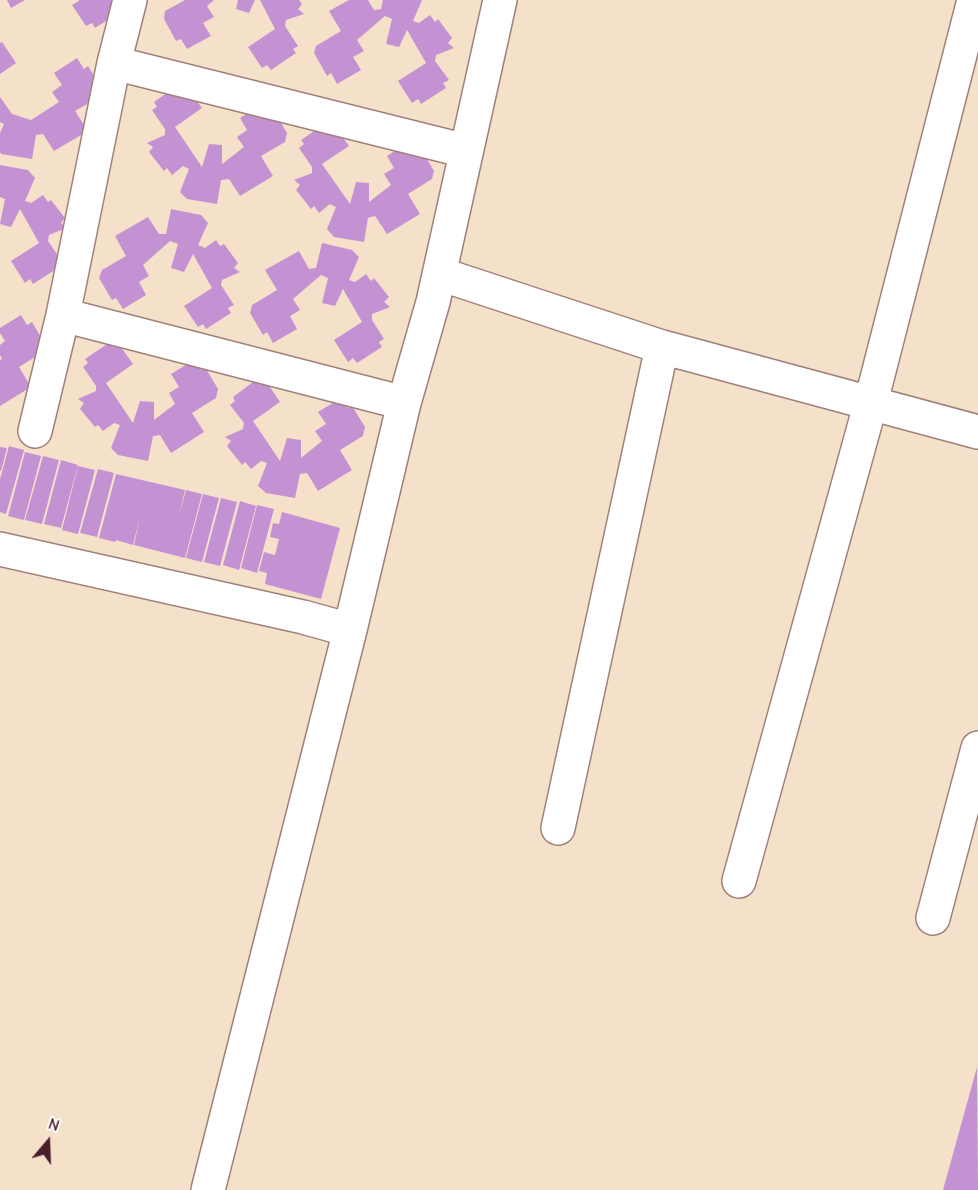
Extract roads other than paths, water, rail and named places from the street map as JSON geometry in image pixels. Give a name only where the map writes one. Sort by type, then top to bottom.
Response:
[{"type":"street","points":[[35,431],[63,315],[114,63],[130,0]]},
{"type":"street","points":[[208,1190],[405,404],[440,274],[500,0]]},
{"type":"street","points":[[739,880],[871,402],[974,0]]},
{"type":"street","points":[[114,63],[466,151]]},
{"type":"street","points":[[440,274],[662,347],[978,432]]},
{"type":"street","points":[[63,315],[405,404]]},
{"type":"street","points":[[558,828],[662,347]]},
{"type":"street","points":[[0,549],[303,617],[350,630]]},
{"type":"street","points":[[933,918],[978,748]]}]
